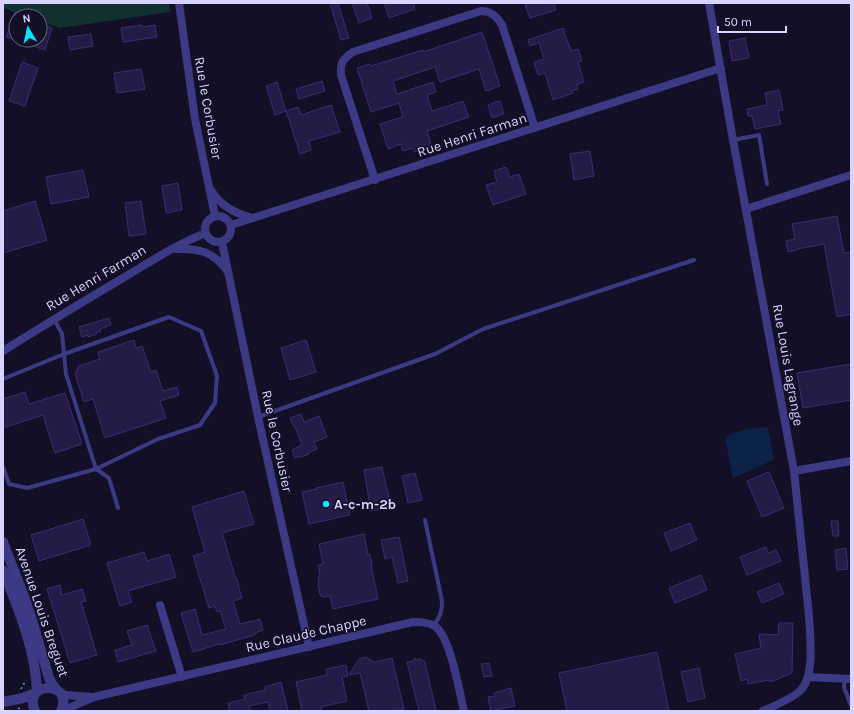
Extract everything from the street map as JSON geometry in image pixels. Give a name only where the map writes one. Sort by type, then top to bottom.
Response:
[{"type":"street","name":"Rue le Corbusier","points":[[179,3],[192,103],[215,216]]},
{"type":"street","name":"Rue Louis Lagrange","points":[[709,3],[794,472],[810,622],[810,669],[808,677],[801,690],[796,694],[763,711]]},
{"type":"street","points":[[375,180],[341,75],[340,67],[342,61],[353,52],[383,42],[480,11],[486,11],[492,14],[498,18],[502,25],[535,128]]},
{"type":"street","name":"Rue Henri Farman","points":[[231,225],[720,68]]},
{"type":"street","points":[[746,210],[851,175]]},
{"type":"street","points":[[210,188],[213,194],[226,207],[245,216],[254,218]]},
{"type":"street","points":[[215,216],[222,216],[226,218],[230,221],[231,225],[231,234],[222,242],[212,240],[206,233],[205,226],[207,222],[215,216]]},
{"type":"street","name":"Rue Henri Farman","points":[[3,351],[54,318],[173,249],[206,233]]},
{"type":"street","name":"Rue le Corbusier","points":[[222,242],[258,417],[309,647]]},
{"type":"street","points":[[173,249],[190,248],[204,252],[218,262],[229,273]]},
{"type":"street","points":[[794,472],[851,461]]},
{"type":"street","name":"Avenue Louis Breguet","points":[[3,542],[30,613],[49,678],[53,686],[62,695],[64,703],[62,711]]},
{"type":"street","name":"Avenue Louis Breguet","points":[[3,570],[32,654],[37,692],[33,701],[35,711]]},
{"type":"street","points":[[160,605],[182,676]]},
{"type":"street","name":"Rue Claude Chappe","points":[[62,711],[94,697],[404,624],[423,622],[434,625]]},
{"type":"street","points":[[434,625],[441,633],[451,655],[464,711]]},
{"type":"street","points":[[808,677],[848,679]]},
{"type":"street","points":[[3,702],[23,698],[47,688],[52,688],[58,691]]},
{"type":"street","name":"Rue Claude Chappe","points":[[58,691],[66,695],[94,697]]},
{"type":"street","points":[[3,702],[15,703],[35,711]]},
{"type":"lane","points":[[733,140],[759,135],[767,184]]},
{"type":"lane","points":[[258,417],[435,354],[483,330],[694,260]]},
{"type":"lane","points":[[3,379],[64,354],[169,317],[201,331],[217,376],[215,403],[200,425],[158,440],[96,469],[28,488],[9,484],[3,467]]},
{"type":"lane","points":[[54,318],[62,334],[66,374],[96,469],[109,478],[118,508]]},
{"type":"lane","points":[[425,520],[442,601],[442,609],[439,618],[434,625]]},
{"type":"lane","points":[[848,679],[844,686],[851,706]]},
{"type":"path","points":[[18,692],[22,688],[27,676]]},
{"type":"green space","points":[[3,3],[169,3],[170,12],[60,28],[48,24],[48,8],[8,8],[8,10],[3,8]]},
{"type":"water","points":[[766,427],[768,429],[774,458],[773,460],[733,478],[725,438],[739,431]]},
{"type":"building","points":[[330,3],[338,3],[349,38],[341,40]]},
{"type":"building","points":[[352,3],[367,3],[372,18],[359,23]]},
{"type":"building","points":[[384,3],[413,3],[415,9],[389,18]]},
{"type":"building","points":[[532,3],[554,3],[556,10],[530,18],[525,5]]},
{"type":"building","points":[[142,25],[142,27],[155,25],[157,37],[123,42],[121,28]]},
{"type":"building","points":[[48,27],[52,28],[48,41]]},
{"type":"building","points":[[563,28],[571,51],[578,49],[582,61],[578,62],[584,82],[577,85],[578,89],[572,91],[573,93],[553,100],[545,73],[538,75],[534,62],[544,59],[539,43],[530,46],[528,40]]},
{"type":"building","points":[[482,32],[500,86],[486,91],[479,69],[440,82],[435,67],[393,81],[397,94],[433,82],[436,92],[427,95],[432,111],[463,101],[469,117],[427,131],[432,147],[415,152],[413,148],[403,151],[401,144],[388,149],[380,124],[403,117],[399,103],[371,112],[357,68],[370,64],[371,66],[423,50],[423,52]]},
{"type":"building","points":[[91,34],[93,46],[70,50],[68,37]]},
{"type":"building","points":[[745,38],[749,58],[732,61],[729,41]]},
{"type":"building","points":[[22,62],[38,68],[25,106],[9,101]]},
{"type":"building","points":[[141,69],[145,89],[117,93],[114,73]]},
{"type":"building","points":[[322,81],[325,91],[299,99],[296,89]]},
{"type":"building","points":[[277,82],[286,111],[275,115],[266,86]]},
{"type":"building","points":[[779,90],[783,110],[778,111],[781,124],[755,129],[752,116],[748,116],[747,109],[767,105],[765,93]]},
{"type":"building","points":[[500,101],[504,114],[492,118],[488,105]]},
{"type":"building","points":[[331,105],[340,132],[309,141],[311,150],[300,154],[286,111],[298,107],[301,115]]},
{"type":"building","points":[[590,151],[594,176],[574,180],[570,154]]},
{"type":"building","points":[[506,167],[510,177],[519,174],[526,194],[493,205],[486,185],[497,182],[494,171]]},
{"type":"building","points":[[83,170],[89,197],[51,204],[46,177]]},
{"type":"building","points":[[178,183],[182,210],[166,213],[162,186]]},
{"type":"building","points":[[35,201],[47,240],[3,253],[3,211]]},
{"type":"building","points":[[141,201],[146,234],[129,236],[125,203]]},
{"type":"building","points":[[837,216],[844,253],[851,252],[851,314],[837,317],[824,244],[788,252],[786,241],[795,239],[792,224]]},
{"type":"building","points":[[109,318],[111,325],[100,329],[101,331],[96,333],[97,334],[82,337],[79,327]]},
{"type":"building","points":[[134,340],[136,348],[142,346],[151,372],[156,370],[163,391],[177,387],[179,395],[160,401],[166,418],[105,438],[93,399],[84,402],[75,374],[79,366],[100,359],[98,352]]},
{"type":"building","points":[[306,340],[316,372],[290,380],[281,348]]},
{"type":"building","points":[[851,364],[851,400],[803,408],[797,373]]},
{"type":"building","points":[[25,392],[29,404],[65,393],[82,444],[55,453],[43,415],[3,428],[3,399]]},
{"type":"building","points":[[301,414],[304,422],[319,416],[327,437],[314,442],[317,449],[308,453],[309,454],[295,458],[292,450],[302,445],[290,418]]},
{"type":"building","points":[[382,467],[391,507],[371,511],[364,470]]},
{"type":"building","points":[[769,472],[784,508],[762,517],[747,481]]},
{"type":"building","points":[[415,473],[422,500],[408,503],[402,476]]},
{"type":"building","name":"A-c-m-2b","points":[[343,482],[350,515],[309,524],[302,492]]},
{"type":"building","points":[[244,491],[254,524],[222,533],[242,598],[233,601],[240,624],[260,619],[263,630],[255,633],[255,635],[193,652],[181,613],[195,609],[202,635],[226,629],[220,611],[217,612],[215,606],[209,608],[193,556],[205,552],[192,507]]},
{"type":"building","points":[[83,519],[91,545],[39,561],[31,535]]},
{"type":"building","points":[[831,521],[838,521],[839,536],[833,536]]},
{"type":"building","points":[[690,523],[697,540],[671,551],[664,533]]},
{"type":"building","points":[[364,534],[368,555],[370,554],[378,599],[333,609],[330,596],[322,597],[320,595],[318,578],[320,575],[318,565],[323,564],[319,544]]},
{"type":"building","points":[[399,537],[408,581],[398,583],[392,557],[385,559],[381,540]]},
{"type":"building","points":[[766,547],[768,553],[776,550],[781,561],[747,575],[740,557]]},
{"type":"building","points":[[846,548],[848,569],[837,570],[835,550]]},
{"type":"building","points":[[144,552],[147,561],[169,554],[176,577],[128,591],[132,602],[120,606],[107,563]]},
{"type":"building","points":[[701,575],[707,590],[675,603],[669,588]]},
{"type":"building","points":[[779,583],[784,594],[762,603],[757,592]]},
{"type":"building","points":[[60,585],[62,595],[82,589],[86,601],[81,602],[97,655],[70,663],[47,589]]},
{"type":"building","points":[[779,623],[793,623],[792,673],[770,682],[769,680],[748,684],[747,679],[741,681],[735,654],[761,648],[759,634],[778,635]]},
{"type":"building","points":[[147,625],[156,651],[118,662],[115,650],[132,645],[127,631]]},
{"type":"building","points":[[657,652],[669,711],[567,711],[559,673]]},
{"type":"building","points":[[366,657],[374,662],[392,658],[404,709],[394,711],[369,711],[360,673],[349,675],[359,659]]},
{"type":"building","points":[[415,658],[425,662],[436,711],[419,711],[407,662],[413,661]]},
{"type":"building","points":[[489,663],[492,676],[484,677],[481,664]]},
{"type":"building","points":[[346,665],[348,676],[342,677],[347,701],[321,707],[322,711],[302,711],[296,682],[327,675],[326,669]]},
{"type":"building","points":[[699,668],[705,698],[688,702],[681,672]]},
{"type":"building","points":[[281,682],[288,711],[270,711],[268,702],[249,706],[250,711],[230,711],[228,703],[245,699],[244,695],[265,690],[265,687]]},
{"type":"building","points":[[511,688],[515,706],[491,711],[488,697],[495,696],[494,693]]},
{"type":"place","name":"A-c-m-2b","points":[[326,504]]}]
